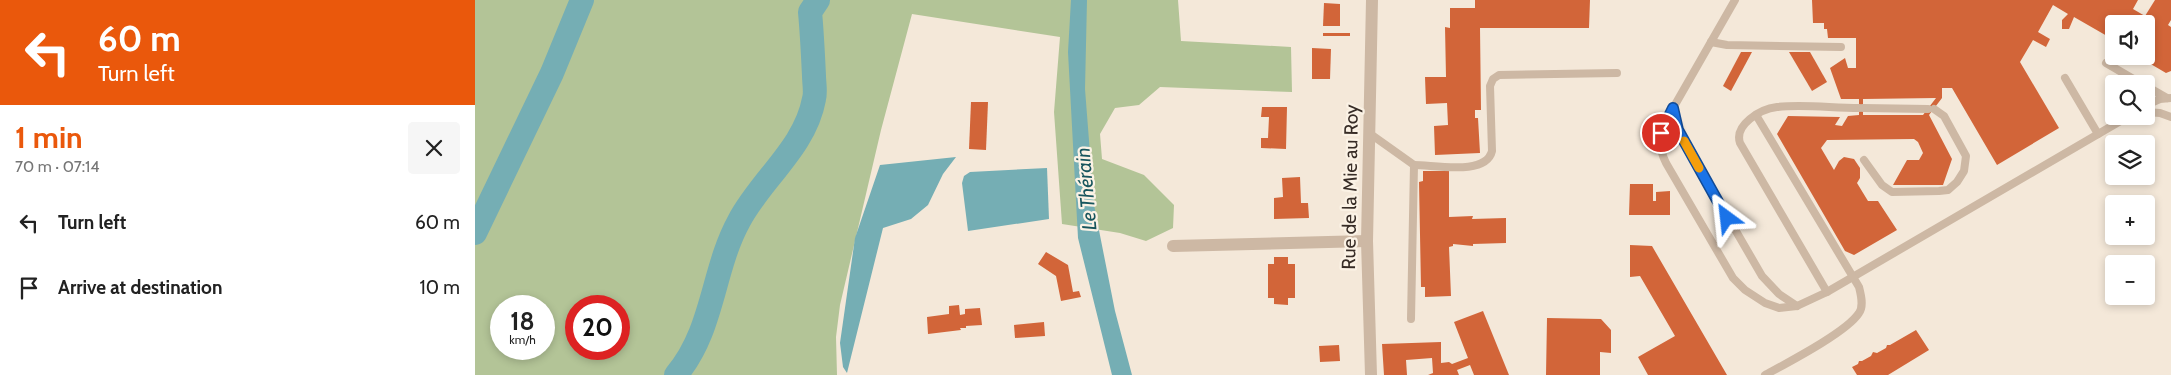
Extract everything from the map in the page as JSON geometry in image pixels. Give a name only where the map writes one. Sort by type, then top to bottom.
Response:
[{"type":"street","name":"Rue de la Mie au Roy","points":[[1371,375],[1367,241],[1372,0]]},
{"type":"street","points":[[1173,246],[1367,241]]},
{"type":"lane","points":[[1730,2],[1711,42],[1673,108],[1661,133],[1662,156],[1733,278],[1745,290],[1765,303],[1779,308],[1797,306],[1827,292],[2114,125]]},
{"type":"lane","points":[[1711,42],[1727,45],[1841,47]]},
{"type":"lane","points":[[2109,65],[2127,75]]},
{"type":"lane","points":[[1369,133],[1414,165],[1472,167],[1482,165],[1489,159],[1492,150],[1491,86],[1493,79],[1499,74],[1617,72]]},
{"type":"lane","points":[[2065,78],[2098,134]]},
{"type":"lane","points":[[2155,91],[2169,98]]},
{"type":"lane","points":[[2155,102],[2169,98]]},
{"type":"lane","points":[[1827,292],[1738,138],[1741,128],[1756,116],[1777,107],[1931,109],[1944,116],[1966,156],[1962,175],[1951,188],[1939,191],[1892,192],[1883,186],[1864,160]]},
{"type":"lane","points":[[1673,108],[1682,138],[1762,276],[1779,294],[1797,306]]},
{"type":"lane","points":[[2155,113],[2171,117]]},
{"type":"lane","points":[[1756,116],[1859,287],[1862,302],[1860,312],[1847,325],[1765,375]]},
{"type":"lane","points":[[1411,318],[1414,165]]},
{"type":"green space","points":[[475,0],[1178,0],[1181,41],[1291,47],[1292,92],[1160,87],[1139,105],[1115,108],[1100,134],[1102,159],[1144,175],[1174,205],[1173,228],[1146,241],[1120,233],[1062,224],[1054,112],[1060,37],[912,14],[881,130],[840,305],[836,337],[837,375],[475,375]]},
{"type":"water","name":"Le Thérain","points":[[1071,0],[1087,0],[1085,89],[1094,205],[1115,311],[1132,375],[1112,375],[1078,238],[1068,52]]},
{"type":"water","points":[[956,157],[943,174],[928,205],[911,219],[883,228],[847,373],[843,367],[840,343],[855,238],[880,165]]},
{"type":"water","points":[[1047,168],[1049,219],[968,231],[962,183],[964,176],[970,172]]},
{"type":"building","points":[[1475,0],[1590,0],[1589,28],[1480,28],[1481,110],[1475,110],[1475,118],[1478,118],[1480,153],[1435,155],[1434,126],[1448,125],[1447,103],[1426,104],[1425,77],[1446,77],[1445,27],[1450,28],[1450,8],[1475,8]]},
{"type":"building","points":[[1812,0],[2138,0],[2133,9],[2143,15],[2105,15],[2105,35],[2074,17],[2069,29],[2062,29],[2062,20],[2068,14],[2053,5],[2038,32],[2050,39],[2046,47],[2033,40],[2020,62],[2059,128],[1997,165],[1952,88],[1942,88],[1942,98],[1929,115],[1952,159],[1943,185],[1893,185],[1907,160],[1919,160],[1923,153],[1918,142],[1914,139],[1827,140],[1821,148],[1834,170],[1839,161],[1844,157],[1854,159],[1860,168],[1860,178],[1857,183],[1868,201],[1878,201],[1897,230],[1854,255],[1845,251],[1777,134],[1788,116],[1840,117],[1835,125],[1842,126],[1848,116],[1859,115],[1859,99],[1841,99],[1830,68],[1845,58],[1848,68],[1856,68],[1856,38],[1828,38],[1827,29],[1824,29],[1824,23],[1813,23]],"holes":[[[1936,98],[1923,115],[1863,115],[1863,99]]]},
{"type":"building","points":[[2155,0],[2171,0],[2171,20],[2168,25],[2171,27],[2171,71],[2166,73],[2152,65],[2155,65],[2155,15],[2146,15]]},
{"type":"building","points":[[1324,3],[1340,4],[1340,26],[1323,26]]},
{"type":"building","points":[[1323,33],[1350,33],[1350,36],[1323,36]]},
{"type":"building","points":[[1312,48],[1331,49],[1330,79],[1312,79]]},
{"type":"building","points":[[1741,52],[1752,52],[1731,91],[1723,86]]},
{"type":"building","points":[[1789,52],[1810,52],[1827,82],[1812,91]]},
{"type":"building","points":[[971,102],[988,102],[986,150],[969,149]]},
{"type":"building","points":[[1262,107],[1287,107],[1286,149],[1261,148],[1261,138],[1268,138],[1269,117],[1261,117]]},
{"type":"building","points":[[1423,171],[1449,171],[1449,217],[1473,216],[1472,219],[1506,218],[1506,243],[1473,244],[1473,246],[1453,244],[1453,246],[1449,247],[1451,296],[1425,297],[1425,287],[1421,287],[1419,182],[1423,181]]},
{"type":"building","points":[[1300,177],[1301,203],[1308,203],[1309,218],[1274,219],[1274,198],[1283,197],[1282,178]]},
{"type":"building","points":[[1630,184],[1653,184],[1653,201],[1656,201],[1656,192],[1670,191],[1670,215],[1629,215]]},
{"type":"building","points":[[1630,245],[1652,246],[1727,375],[1648,375],[1638,357],[1675,336],[1640,276],[1630,277]]},
{"type":"building","points":[[1046,252],[1068,265],[1073,292],[1079,291],[1081,297],[1061,301],[1056,276],[1038,264]]},
{"type":"building","points":[[1274,257],[1288,257],[1288,264],[1295,264],[1295,298],[1288,298],[1288,305],[1274,304],[1274,298],[1268,298],[1268,264],[1274,264]]},
{"type":"building","points":[[959,305],[960,315],[965,314],[965,309],[980,308],[982,325],[966,326],[966,328],[960,328],[961,330],[928,334],[927,317],[949,314],[949,306]]},
{"type":"building","points":[[1483,311],[1509,375],[1474,375],[1470,365],[1457,370],[1459,375],[1428,375],[1433,373],[1432,358],[1406,360],[1407,375],[1384,375],[1382,344],[1441,342],[1441,363],[1449,362],[1452,364],[1468,358],[1454,322]]},
{"type":"building","points":[[1547,318],[1601,319],[1611,330],[1611,353],[1600,352],[1600,375],[1546,375]]},
{"type":"building","points":[[1044,322],[1045,336],[1015,338],[1014,325]]},
{"type":"building","points":[[1916,330],[1929,350],[1888,375],[1857,375],[1852,367],[1858,364],[1859,361],[1871,356],[1873,352],[1877,353],[1886,348],[1887,345]]},
{"type":"building","points":[[1339,345],[1340,361],[1320,362],[1319,346]]},
{"type":"waterway","points":[[475,233],[552,73],[582,0]]},
{"type":"waterway","points":[[676,375],[689,357],[698,339],[706,319],[723,259],[739,221],[748,206],[792,148],[802,133],[809,117],[815,90],[810,12],[818,0]]},
{"type":"slow traffic","points":[[1684,141],[1699,168]]},
{"type":"route","points":[[1661,133],[1673,108],[1678,130],[1727,218]]}]
